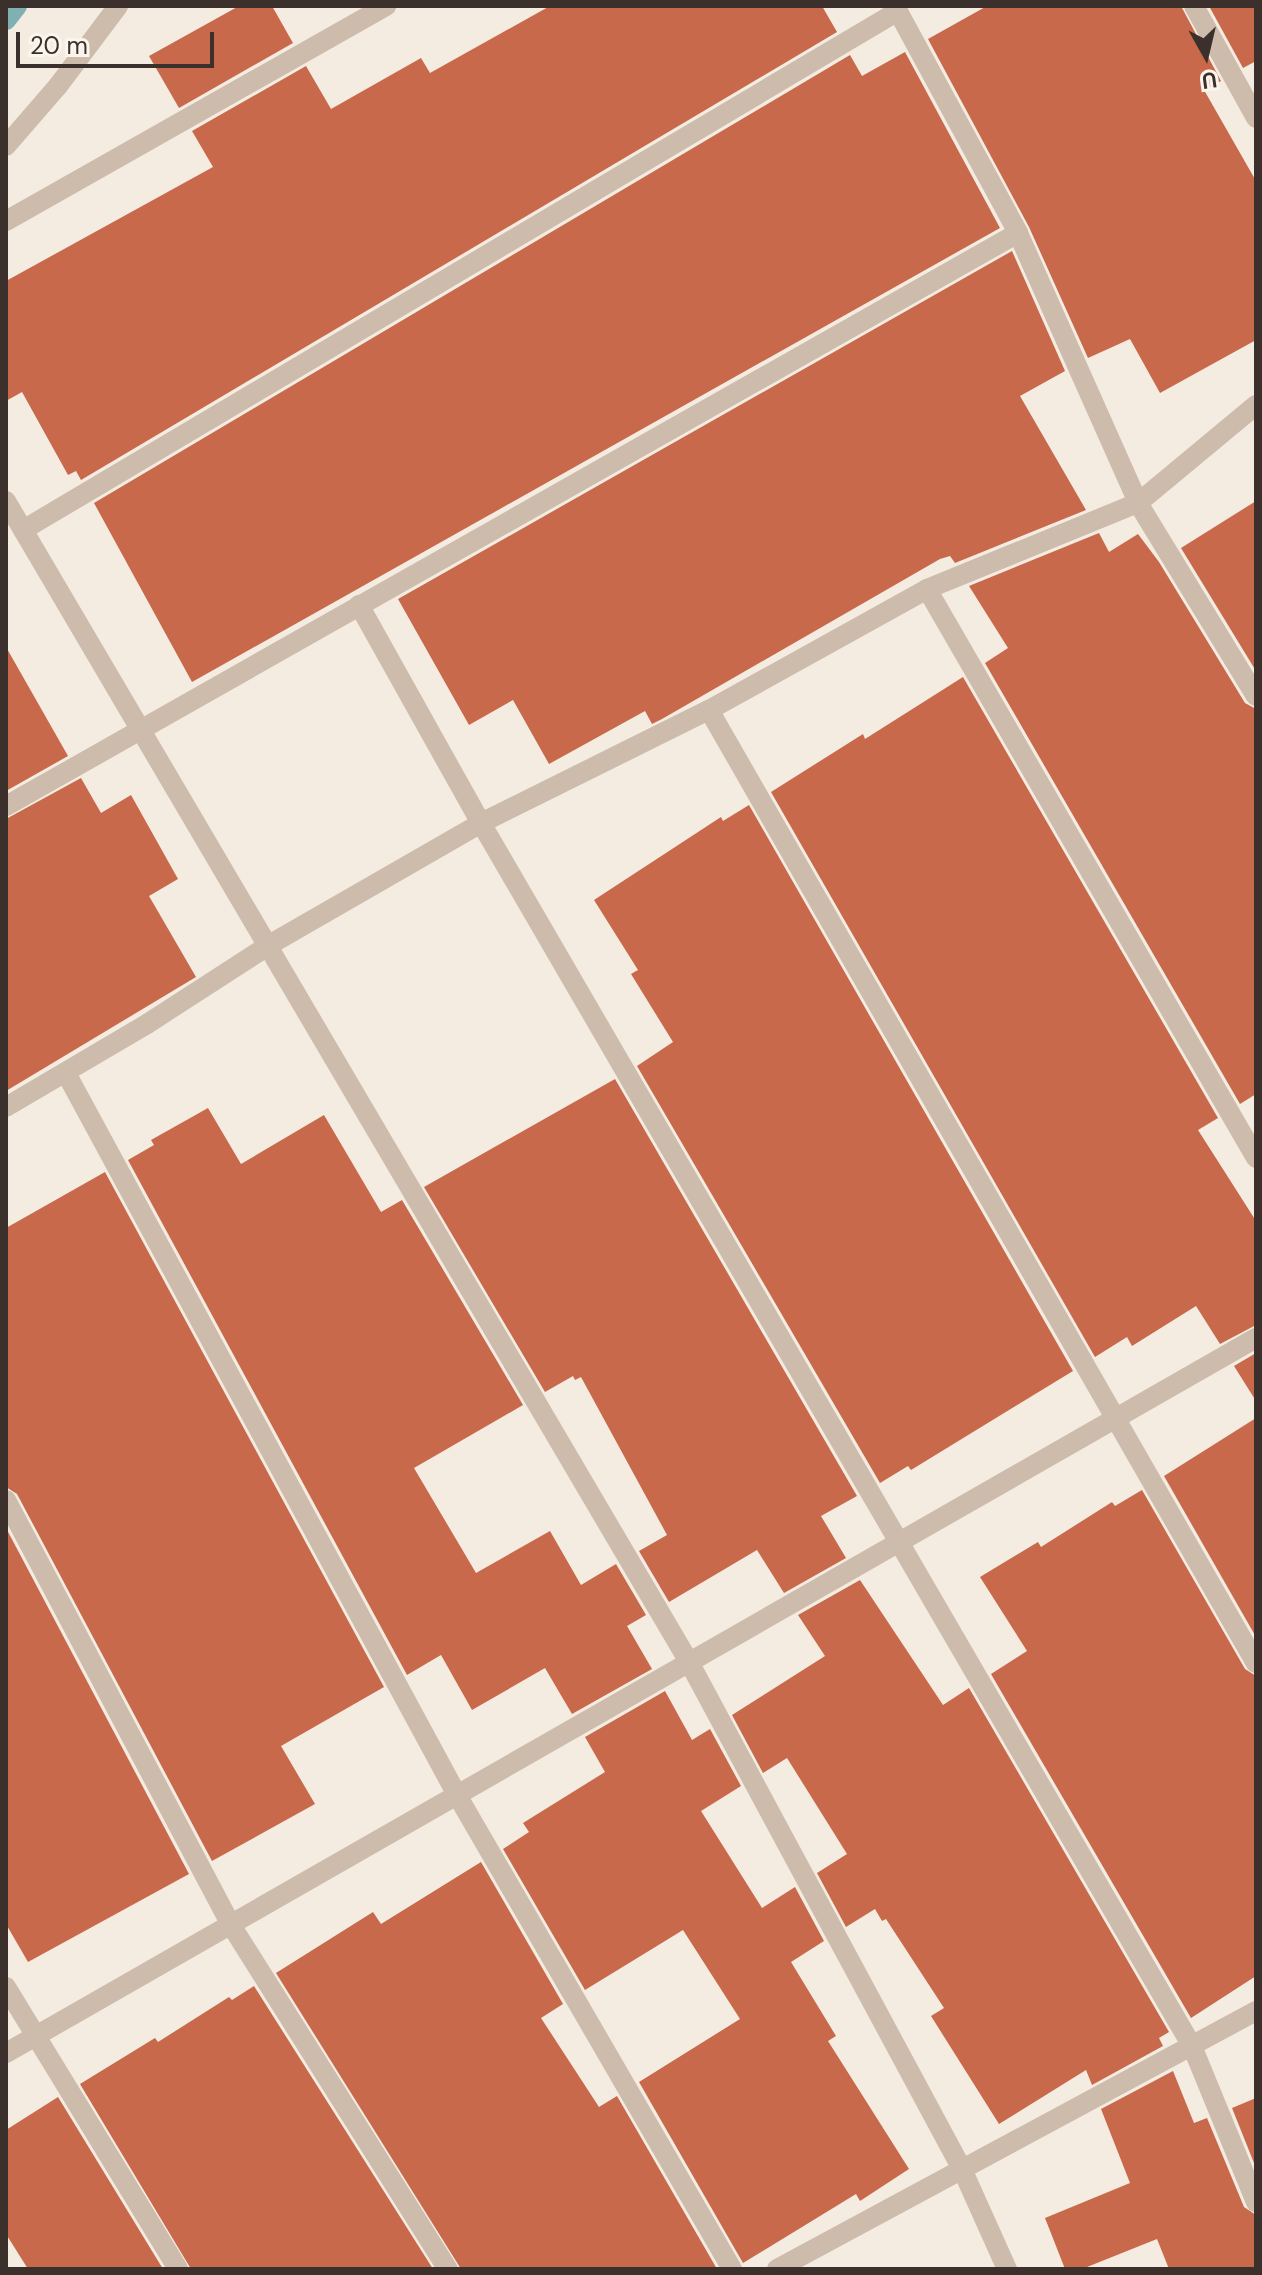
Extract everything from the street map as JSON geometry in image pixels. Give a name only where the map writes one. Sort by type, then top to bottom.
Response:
[{"type":"street","points":[[6,146],[58,86],[118,6]]},
{"type":"street","points":[[6,221],[386,6]]},
{"type":"street","points":[[1194,6],[1256,118]]},
{"type":"street","points":[[23,530],[897,8],[1018,233],[1138,503],[1256,696]]},
{"type":"street","points":[[6,806],[140,727],[1018,233]]},
{"type":"street","points":[[6,1107],[66,1073],[269,945],[481,823],[709,710],[927,589],[1138,503],[1256,405]]},
{"type":"street","points":[[6,501],[689,1662],[962,2169],[1007,2269]]},
{"type":"street","points":[[927,589],[1256,1158]]},
{"type":"street","points":[[359,605],[481,823],[1192,2046],[1256,2202]]},
{"type":"street","points":[[709,710],[1256,1663]]},
{"type":"street","points":[[66,1073],[457,1795],[732,2269]]},
{"type":"street","points":[[6,2053],[1256,1338]]},
{"type":"street","points":[[6,1500],[231,1925],[448,2269]]},
{"type":"street","points":[[6,1987],[178,2269]]},
{"type":"street","points":[[777,2269],[1256,2011]]},
{"type":"building","points":[[239,6],[272,6],[293,43],[179,108],[149,56]]},
{"type":"building","points":[[550,6],[822,6],[837,32],[81,480],[76,471],[68,475],[22,392],[6,401],[6,281],[213,167],[192,131],[306,66],[331,109],[421,58],[430,73]]},
{"type":"building","points":[[987,6],[1181,6],[1221,81],[1204,90],[1256,181],[1256,340],[1160,393],[1130,339],[1088,358],[1029,227],[928,39]]},
{"type":"building","points":[[1209,6],[1256,6],[1256,61],[1243,68]]},
{"type":"building","points":[[905,52],[1000,228],[192,682],[94,503],[850,55],[862,76]]},
{"type":"building","points":[[1012,251],[1065,371],[1020,396],[1086,510],[955,563],[950,556],[940,559],[662,719],[652,724],[645,711],[549,764],[513,700],[469,725],[398,599]]},
{"type":"building","points":[[1256,501],[1256,671],[1181,548]]},
{"type":"building","points":[[1099,533],[1109,552],[1138,534],[1159,562],[1245,703],[1256,709],[1256,1094],[1240,1104],[985,663],[1008,648],[969,586]]},
{"type":"building","points":[[6,647],[68,756],[6,791]]},
{"type":"building","points":[[963,677],[1218,1118],[1198,1130],[1256,1221],[1256,1325],[1220,1344],[1196,1306],[1132,1346],[1127,1337],[1095,1357],[771,792],[863,734],[865,739]]},
{"type":"building","points":[[81,778],[101,813],[131,795],[178,879],[149,896],[196,977],[6,1091],[6,819]]},
{"type":"building","points":[[749,805],[1073,1371],[911,1470],[908,1466],[880,1483],[637,1066],[673,1042],[631,974],[638,970],[594,900],[721,817],[723,821]]},
{"type":"building","points":[[615,1079],[857,1496],[821,1516],[846,1558],[784,1593],[757,1550],[669,1602],[639,1551],[667,1535],[581,1377],[575,1380],[573,1376],[545,1392],[424,1187]]},
{"type":"building","points":[[208,1108],[241,1164],[324,1115],[381,1212],[402,1200],[523,1405],[414,1468],[476,1573],[550,1531],[581,1585],[616,1564],[646,1615],[627,1626],[652,1669],[572,1714],[545,1668],[472,1710],[441,1655],[407,1675],[128,1160],[154,1145],[151,1140]]},
{"type":"building","points":[[105,1172],[384,1687],[281,1746],[315,1804],[212,1861],[17,1494],[6,1487],[6,1228]]},
{"type":"building","points":[[1256,1353],[1256,1401],[1234,1366]]},
{"type":"building","points":[[1256,1418],[1256,1637],[1164,1476]]},
{"type":"building","points":[[1142,1490],[1245,1669],[1256,1676],[1256,1976],[1191,2018],[991,1674],[1027,1651],[980,1577],[1038,1542],[1041,1547],[1112,1502],[1115,1506]]},
{"type":"building","points":[[6,1528],[189,1874],[28,1962],[6,1924]]},
{"type":"building","points":[[860,1580],[943,1705],[969,1688],[1169,2032],[1159,2038],[1163,2046],[1092,2085],[1086,2070],[999,2124],[931,2016],[944,2008],[886,1919],[882,1921],[875,1909],[846,1927],[817,1873],[847,1854],[787,1758],[763,1773],[732,1715],[825,1656],[798,1615]]},
{"type":"building","points":[[665,1691],[692,1740],[710,1729],[741,1786],[701,1811],[762,1908],[795,1887],[824,1941],[791,1962],[836,2036],[828,2041],[909,2169],[860,2201],[856,2194],[743,2263],[639,2082],[740,2019],[683,1930],[585,1990],[503,1849],[529,1832],[523,1823],[605,1772],[585,1737]]},
{"type":"building","points":[[481,1862],[563,2004],[541,2018],[599,2107],[617,2096],[717,2269],[461,2269],[276,1973],[373,1912],[381,1924]]},
{"type":"building","points":[[254,1986],[433,2269],[191,2269],[80,2084],[155,2038],[158,2042],[229,1997],[232,2000]]},
{"type":"building","points":[[1173,2071],[1194,2123],[1207,2118],[1244,2207],[1256,2215],[1256,2269],[1169,2269],[1157,2239],[1082,2269],[1065,2269],[1045,2218],[1130,2183],[1101,2109]]},
{"type":"building","points":[[58,2097],[163,2269],[28,2269],[6,2234],[6,2130]]},
{"type":"building","points":[[1256,2098],[1256,2168],[1232,2108]]},
{"type":"waterway","points":[[6,20],[17,6]]}]
